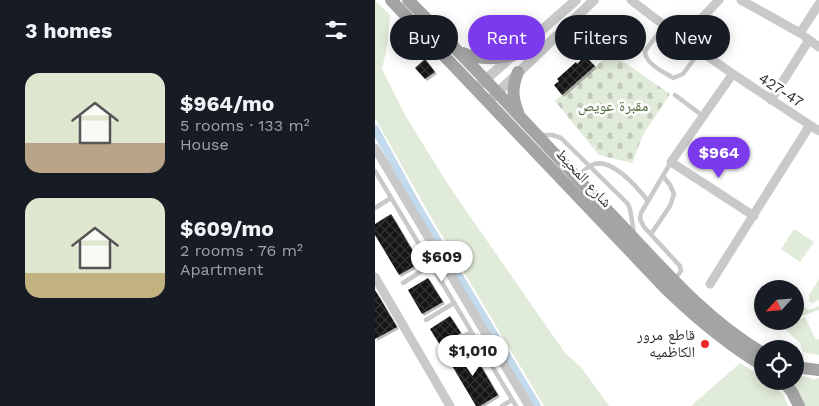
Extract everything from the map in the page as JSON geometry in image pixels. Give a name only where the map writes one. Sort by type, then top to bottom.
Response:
[{"type":"main road","name":"شارع المحيط","points":[[391,0],[493,96],[580,188],[692,314],[721,338],[754,360]]},
{"type":"main road","name":"شارع المحيط","points":[[408,0],[459,51],[481,84]]},
{"type":"main road","points":[[459,51],[468,55]]},
{"type":"main road","points":[[518,72],[512,91],[520,117]]},
{"type":"main road","name":"شارع المحيط","points":[[493,96],[520,117],[580,188],[637,241],[699,306],[754,347]]},
{"type":"main road","points":[[804,368],[819,370]]},
{"type":"main road","points":[[790,390],[799,406]]},
{"type":"street","points":[[545,27],[574,0]]},
{"type":"street","points":[[493,96],[594,0]]},
{"type":"street","name":"427-47","points":[[631,0],[656,20]]},
{"type":"street","points":[[705,15],[719,0]]},
{"type":"street","points":[[741,0],[819,47]]},
{"type":"street","points":[[800,34],[819,4]]},
{"type":"street","points":[[771,100],[809,40]]},
{"type":"street","points":[[481,84],[508,60]]},
{"type":"street","name":"427-47","points":[[711,60],[819,131]]},
{"type":"street","points":[[732,75],[671,162],[754,216]]},
{"type":"street","points":[[710,284],[809,125]]},
{"type":"street","points":[[375,148],[529,406]]},
{"type":"street","points":[[375,277],[450,406]]},
{"type":"lane","points":[[656,37],[645,51],[645,55],[648,61],[673,78],[683,74],[693,60]]},
{"type":"lane","points":[[675,95],[703,116]]},
{"type":"lane","points":[[537,135],[558,136],[628,204],[637,241]]},
{"type":"lane","points":[[671,162],[641,213],[640,219],[642,224],[680,266],[680,275],[674,281]]},
{"type":"lane","points":[[589,166],[601,164],[612,167],[631,182],[648,201]]},
{"type":"lane","points":[[580,188],[589,166]]},
{"type":"lane","points":[[375,171],[516,406]]},
{"type":"lane","points":[[651,234],[670,206],[674,194],[663,176]]},
{"type":"lane","points":[[375,208],[391,198]]},
{"type":"lane","points":[[403,283],[431,265]]},
{"type":"lane","points":[[426,320],[454,303]]},
{"type":"lane","points":[[441,349],[471,332]]},
{"type":"lane","points":[[502,406],[512,400]]},
{"type":"green space","points":[[375,0],[390,15],[387,47],[382,69],[405,115],[449,186],[565,353],[581,367],[609,406],[544,406],[428,212],[375,118]]},
{"type":"green space","name":"مقبرة عويص","points":[[603,60],[621,60],[670,94],[643,135],[632,163],[599,155],[555,101]]},
{"type":"green space","points":[[794,229],[814,242],[800,262],[781,249]]},
{"type":"green space","points":[[819,279],[819,300],[812,303],[809,301],[809,295]]},
{"type":"green space","points":[[819,306],[819,310],[804,315],[804,307],[809,310]]},
{"type":"green space","points":[[804,317],[816,340],[819,339],[819,355],[804,352],[804,340],[797,340],[785,330],[804,330]]},
{"type":"green space","points":[[740,363],[754,372],[754,390],[778,390],[783,394],[788,406],[691,406]]},
{"type":"green space","points":[[804,376],[814,379],[819,378],[819,406],[805,406],[796,390],[804,390]]},
{"type":"building","points":[[426,60],[435,72],[425,79],[415,68]]},
{"type":"building","points":[[581,60],[589,60],[595,66],[562,95],[554,85],[559,81],[557,79],[576,62],[577,64]]},
{"type":"building","points":[[391,214],[420,263],[399,275],[375,235],[375,224]]},
{"type":"building","points":[[428,278],[443,302],[422,314],[408,290]]},
{"type":"building","points":[[375,290],[397,327],[375,339]]},
{"type":"building","points":[[450,316],[461,333],[440,345],[430,329]]},
{"type":"building","points":[[469,346],[498,395],[480,406],[476,406],[448,359]]},
{"type":"waterway","points":[[375,129],[417,206],[537,406]]},
{"type":"place","name":"قاطع مرور الكاظميه","points":[[705,344]]}]
